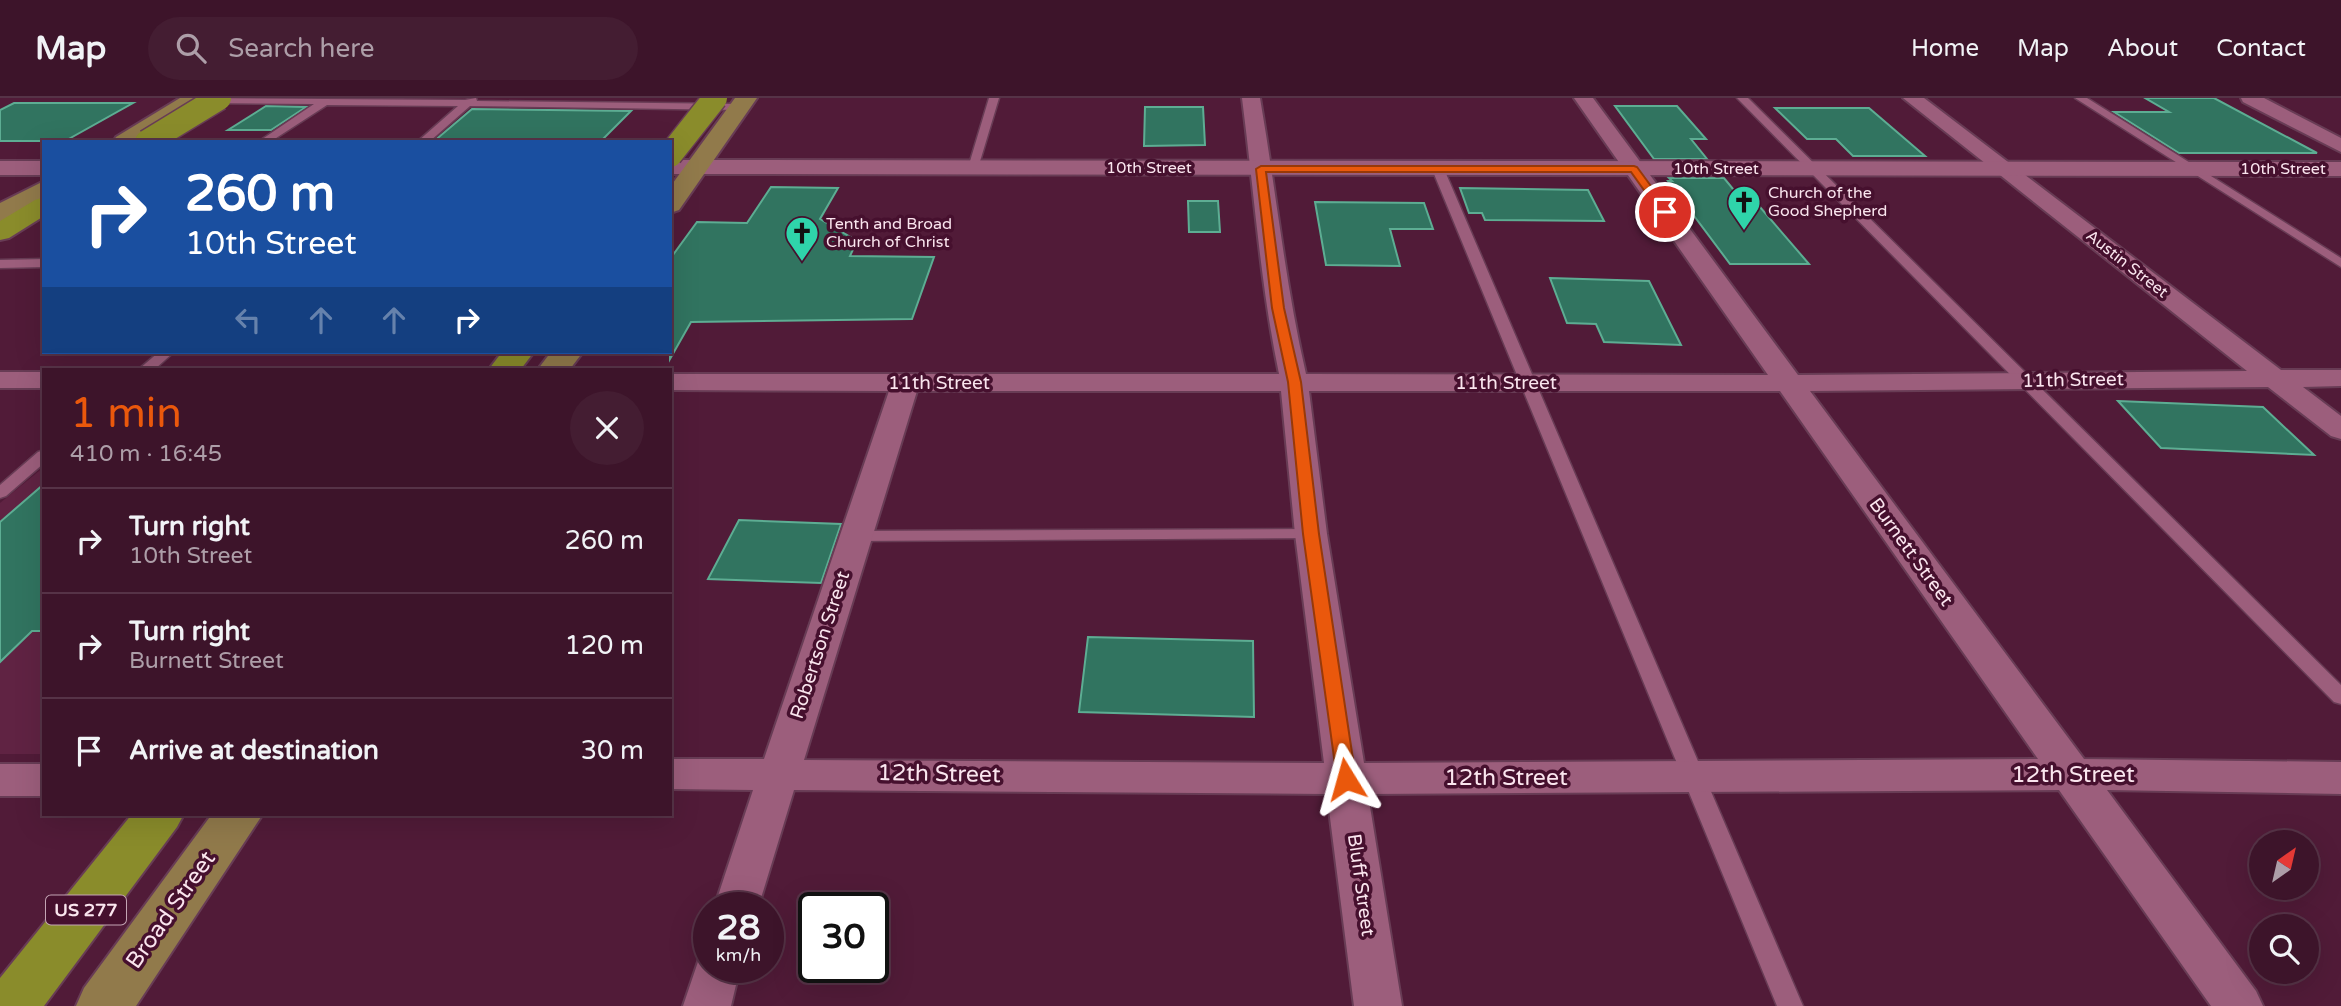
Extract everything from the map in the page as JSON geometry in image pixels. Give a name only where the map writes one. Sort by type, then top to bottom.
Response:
[{"type":"highway","points":[[149,140],[219,98]]},
{"type":"highway","points":[[672,152],[715,98]]},
{"type":"highway","points":[[0,218],[42,206]]},
{"type":"highway","points":[[506,368],[516,354]]},
{"type":"highway","name":"US 277","points":[[11,1006],[158,816]]},
{"type":"main road","points":[[127,140],[194,99]]},
{"type":"main road","points":[[672,202],[743,102]]},
{"type":"main road","points":[[0,218],[42,189]]},
{"type":"main road","points":[[555,368],[565,354]]},
{"type":"main road","name":"Broad Street","points":[[104,1006],[238,816]]},
{"type":"street","name":"Bluff Street","points":[[1251,98],[1278,308],[1294,382],[1311,534],[1378,1006]]},
{"type":"street","name":"Burnett Street","points":[[1583,98],[2238,1006]]},
{"type":"street","name":"Austin Street","points":[[1912,98],[2341,430]]},
{"type":"street","points":[[2250,98],[2341,146]]},
{"type":"street","name":"10th Street","points":[[672,167],[2341,169]]},
{"type":"street","points":[[3,170],[42,168]]},
{"type":"street","name":"11th Street","points":[[672,382],[1789,383],[2341,378]]},
{"type":"street","points":[[0,380],[42,380]]},
{"type":"street","name":"Robertson Street","points":[[741,892],[905,383]]},
{"type":"street","name":"12th Street","points":[[672,774],[1346,779],[2071,774],[2341,778]]},
{"type":"street","points":[[0,780],[42,780]]},
{"type":"street","points":[[706,1006],[713,983]]},
{"type":"lane","points":[[973,168],[994,98]]},
{"type":"lane","points":[[1742,98],[2341,697]]},
{"type":"lane","points":[[2080,98],[2341,263]]},
{"type":"lane","points":[[194,99],[471,101],[651,106],[743,102]]},
{"type":"lane","points":[[424,140],[471,101]]},
{"type":"lane","points":[[266,140],[325,102]]},
{"type":"lane","points":[[636,120],[651,106]]},
{"type":"lane","points":[[1438,169],[1790,1006]]},
{"type":"lane","points":[[0,264],[42,263]]},
{"type":"lane","points":[[147,368],[165,354]]},
{"type":"lane","points":[[0,492],[42,458]]},
{"type":"lane","points":[[855,536],[1311,534]]},
{"type":"shaded area","points":[[42,469],[42,754],[0,754],[0,503]]},
{"type":"building","points":[[2145,98],[2214,98],[2317,153],[2179,153],[2114,112],[2169,112]]},
{"type":"building","points":[[14,103],[133,103],[67,140],[0,141],[0,110]]},
{"type":"building","points":[[266,106],[306,107],[271,130],[228,130]]},
{"type":"building","points":[[1615,106],[1677,106],[1706,139],[1691,139],[1707,159],[1654,159]]},
{"type":"building","points":[[1145,107],[1203,107],[1205,145],[1144,146]]},
{"type":"building","points":[[1775,108],[1869,108],[1925,156],[1853,156],[1836,139],[1807,139]]},
{"type":"building","points":[[472,109],[631,111],[602,140],[435,140]]},
{"type":"building","name":"Church of the Good Shepherd","points":[[1669,178],[1724,178],[1742,200],[1754,200],[1809,264],[1730,264],[1668,181],[1672,181]]},
{"type":"building","name":"Tenth and Broad Church of Christ","points":[[771,187],[838,188],[820,219],[857,241],[850,256],[934,257],[912,319],[691,322],[670,359],[672,256],[697,222],[747,223]]},
{"type":"building","points":[[1460,188],[1588,190],[1604,221],[1485,220],[1482,213],[1469,213]]},
{"type":"building","points":[[1188,201],[1218,201],[1220,232],[1189,232]]},
{"type":"building","points":[[1315,202],[1424,203],[1433,229],[1390,229],[1400,266],[1326,265]]},
{"type":"building","points":[[1550,278],[1649,281],[1681,345],[1604,342],[1596,324],[1567,323]]},
{"type":"building","points":[[2118,401],[2263,407],[2314,455],[2161,448]]},
{"type":"building","points":[[42,486],[42,631],[32,631],[0,662],[0,522]]},
{"type":"building","points":[[739,520],[841,524],[821,583],[708,579]]},
{"type":"building","points":[[1088,637],[1253,641],[1254,717],[1079,712]]},
{"type":"place","name":"Church of the Good Shepherd","points":[[1744,232]]},
{"type":"place","name":"Tenth and Broad Church of Christ","points":[[802,263]]},
{"type":"route","points":[[1346,779],[1311,534],[1294,382],[1278,308],[1261,169],[1634,169],[1665,212]]}]
